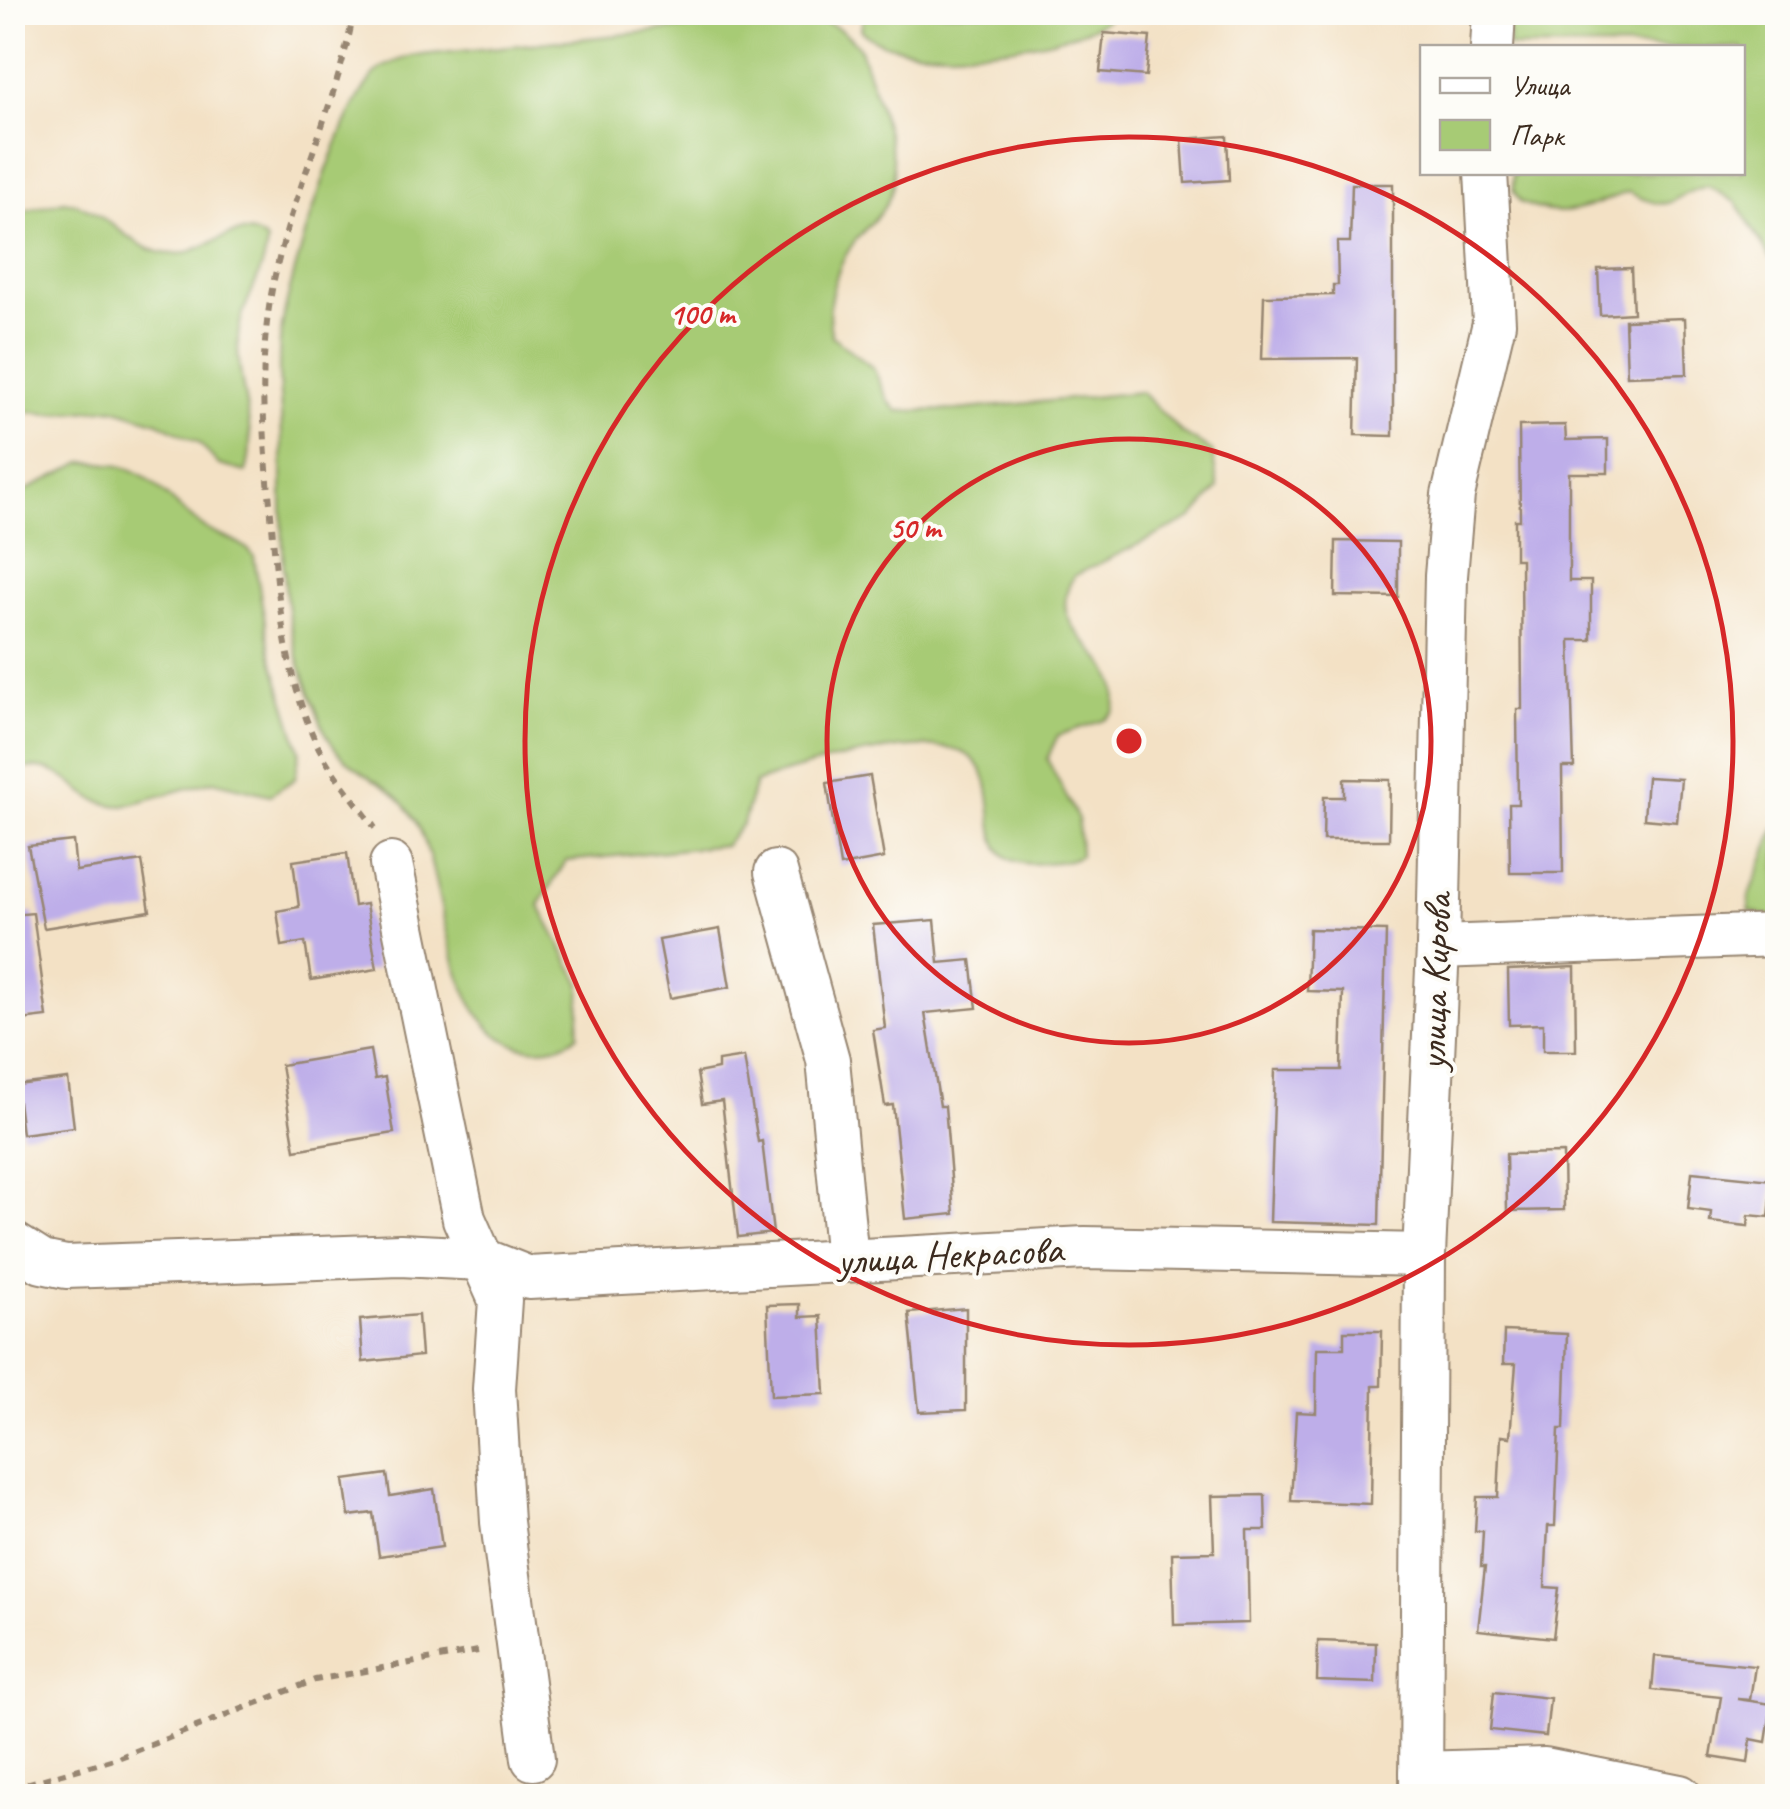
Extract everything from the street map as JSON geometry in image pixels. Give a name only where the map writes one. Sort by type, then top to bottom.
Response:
[{"type":"street","points":[[1492,45],[1494,12]]},
{"type":"street","name":"улица Кирова","points":[[1421,1785],[1424,1254],[1438,947],[1448,534],[1453,495],[1494,323],[1486,175]]},
{"type":"street","points":[[392,864],[464,1218],[500,1300],[494,1389],[512,1599],[533,1759]]},
{"type":"street","points":[[776,872],[828,1060],[847,1260]]},
{"type":"street","points":[[1438,947],[1778,935]]},
{"type":"street","name":"улица Некрасова","points":[[12,1243],[42,1262],[80,1268],[321,1256],[481,1259],[530,1278],[1102,1248],[1424,1254]]},
{"type":"street","points":[[1421,1785],[1545,1769],[1680,1796]]},
{"type":"path","points":[[354,12],[337,85],[276,271],[262,344],[261,402],[281,630],[299,696],[331,771],[378,832],[392,864]]},
{"type":"path","points":[[12,1788],[118,1758],[315,1680],[487,1648],[507,1622],[512,1599]]},
{"type":"green space","points":[[864,12],[1114,13],[1095,26],[1066,37],[1028,45],[946,52],[879,42],[861,29]]},
{"type":"green space","points":[[1508,13],[1777,13],[1777,269],[1737,203],[1708,186],[1671,202],[1656,203],[1628,192],[1563,212],[1520,202],[1513,190],[1513,175],[1745,175],[1745,45],[1509,45]]},
{"type":"green space","points":[[774,19],[822,22],[851,38],[860,49],[882,117],[892,153],[891,192],[839,269],[829,311],[832,336],[873,368],[889,402],[898,411],[959,410],[1141,392],[1182,433],[1212,451],[1218,488],[1192,518],[1074,576],[1066,597],[1067,614],[1109,672],[1115,690],[1114,711],[1105,720],[1058,735],[1047,759],[1078,819],[1080,855],[1043,863],[1019,862],[1004,855],[996,842],[983,772],[972,758],[954,750],[898,748],[865,753],[755,783],[743,823],[725,845],[566,861],[539,905],[581,984],[578,1035],[555,1047],[529,1048],[502,1038],[481,1018],[465,990],[454,957],[420,830],[402,802],[350,764],[334,746],[320,721],[297,656],[286,597],[282,537],[279,360],[286,306],[318,194],[348,119],[363,90],[386,66],[412,56]]},
{"type":"green space","points":[[64,201],[93,211],[131,239],[158,252],[187,252],[245,232],[267,241],[238,338],[250,438],[246,472],[219,465],[199,443],[158,422],[113,408],[49,414],[13,410],[13,214]]},
{"type":"green space","points":[[83,462],[139,473],[202,526],[243,546],[254,557],[270,652],[300,751],[295,779],[270,795],[213,781],[124,806],[93,798],[48,770],[13,770],[13,497]]},
{"type":"green space","points":[[1777,824],[1777,919],[1749,911],[1749,898]]},
{"type":"building","points":[[1104,33],[1150,37],[1146,76],[1100,72]]},
{"type":"building","points":[[1227,136],[1229,180],[1185,183],[1182,139]]},
{"type":"building","points":[[1352,184],[1393,184],[1393,436],[1355,435],[1357,358],[1262,359],[1264,296],[1333,295],[1333,285],[1338,285],[1337,242],[1350,242]]},
{"type":"building","points":[[1631,268],[1633,313],[1600,315],[1598,269]]},
{"type":"building","points":[[1685,318],[1687,374],[1627,376],[1625,320]]},
{"type":"building","points":[[1565,425],[1566,440],[1608,439],[1608,473],[1569,473],[1569,581],[1591,581],[1591,640],[1570,640],[1574,767],[1562,767],[1563,873],[1510,873],[1509,804],[1518,804],[1517,709],[1522,709],[1521,559],[1515,559],[1515,520],[1520,520],[1519,426]]},
{"type":"building","points":[[1336,541],[1398,542],[1398,597],[1335,596]]},
{"type":"building","points":[[870,776],[884,858],[840,866],[827,783]]},
{"type":"building","points":[[1647,777],[1681,779],[1677,822],[1644,819]]},
{"type":"building","points":[[1344,779],[1390,780],[1389,840],[1323,840],[1324,797],[1344,797]]},
{"type":"building","points":[[73,841],[76,871],[142,861],[150,911],[44,928],[28,846]]},
{"type":"building","points":[[347,853],[354,906],[366,904],[377,969],[311,980],[305,942],[282,946],[277,911],[299,907],[293,861]]},
{"type":"building","points":[[33,913],[47,1017],[12,1021],[12,915]]},
{"type":"building","points":[[935,920],[939,963],[971,960],[977,1008],[925,1013],[940,1106],[945,1106],[954,1214],[905,1219],[893,1105],[885,1106],[873,1030],[885,1028],[873,925]]},
{"type":"building","points":[[720,929],[730,987],[670,998],[659,940]]},
{"type":"building","points":[[1309,929],[1386,931],[1379,1225],[1270,1222],[1275,1070],[1341,1070],[1343,992],[1307,991]]},
{"type":"building","points":[[1575,967],[1576,1051],[1543,1051],[1543,1024],[1509,1025],[1508,970]]},
{"type":"building","points":[[370,1050],[375,1079],[385,1077],[394,1133],[295,1150],[281,1065]]},
{"type":"building","points":[[744,1057],[758,1142],[762,1141],[773,1233],[738,1237],[722,1101],[702,1104],[697,1073],[718,1069],[718,1061]]},
{"type":"building","points":[[68,1079],[74,1127],[22,1134],[16,1085]]},
{"type":"building","points":[[1563,1153],[1564,1210],[1507,1211],[1506,1154]]},
{"type":"building","points":[[1692,1172],[1773,1180],[1769,1217],[1749,1215],[1748,1226],[1710,1222],[1711,1212],[1688,1209]]},
{"type":"building","points":[[800,1304],[800,1317],[821,1316],[825,1394],[771,1396],[767,1305]]},
{"type":"building","points":[[966,1308],[966,1410],[919,1412],[909,1313]]},
{"type":"building","points":[[418,1315],[421,1356],[363,1362],[360,1320]]},
{"type":"building","points":[[1344,1331],[1382,1331],[1381,1386],[1373,1386],[1371,1504],[1291,1501],[1296,1412],[1316,1413],[1317,1348],[1344,1348]]},
{"type":"building","points":[[1504,1331],[1567,1334],[1564,1429],[1559,1429],[1555,1526],[1548,1526],[1545,1587],[1559,1588],[1553,1638],[1478,1630],[1485,1567],[1481,1567],[1483,1531],[1475,1531],[1477,1497],[1498,1497],[1501,1436],[1510,1437],[1516,1364],[1503,1364]]},
{"type":"building","points":[[387,1474],[390,1496],[434,1489],[442,1547],[379,1556],[373,1513],[349,1516],[344,1480]]},
{"type":"building","points":[[1265,1495],[1266,1530],[1247,1530],[1249,1623],[1174,1625],[1172,1553],[1214,1552],[1212,1496]]},
{"type":"building","points":[[1318,1641],[1376,1643],[1375,1683],[1317,1681]]},
{"type":"building","points":[[1655,1656],[1755,1666],[1750,1700],[1737,1699],[1772,1704],[1766,1742],[1751,1739],[1748,1763],[1711,1757],[1721,1697],[1652,1690]]},
{"type":"building","points":[[1494,1692],[1550,1698],[1546,1736],[1490,1730]]}]
